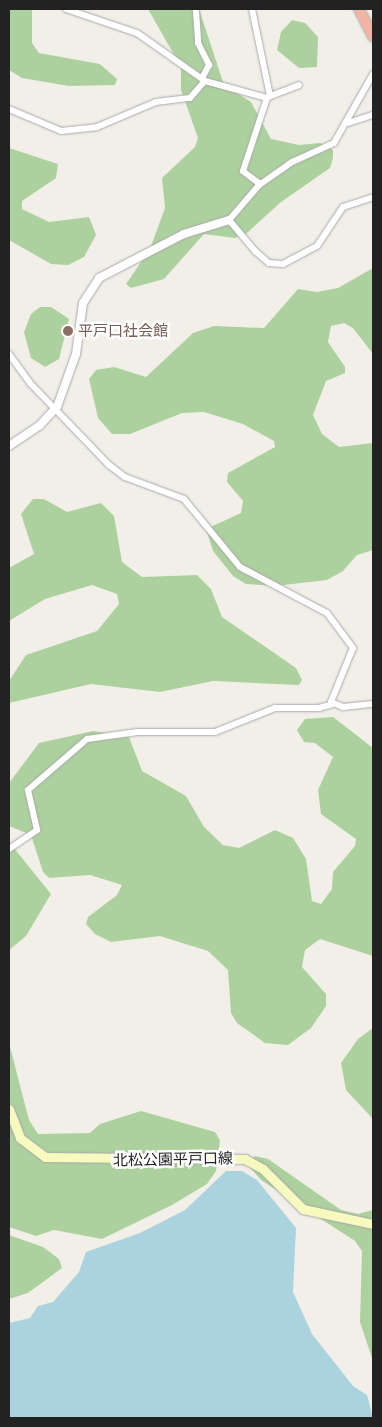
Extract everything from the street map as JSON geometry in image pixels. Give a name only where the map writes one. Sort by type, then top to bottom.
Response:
[{"type":"highway","points":[[359,9],[373,37]]},
{"type":"main road","name":"北松公園平戸口線","points":[[9,1109],[20,1138],[45,1157],[245,1159],[263,1169],[303,1209],[373,1224]]},
{"type":"street","points":[[66,9],[137,33],[203,79],[268,97],[299,85]]},
{"type":"street","points":[[252,9],[268,97],[243,171],[260,184]]},
{"type":"street","points":[[9,109],[61,131],[97,127],[156,102],[190,98],[203,79],[209,65],[198,43],[196,11]]},
{"type":"street","points":[[9,446],[40,425],[57,407],[76,354],[83,303],[99,278],[184,234],[229,220],[260,184],[292,162],[325,151],[348,123],[373,74]]},
{"type":"street","points":[[348,123],[373,115]]},
{"type":"street","points":[[229,220],[269,263],[283,264],[317,246],[343,207],[373,197]]},
{"type":"street","points":[[9,354],[30,383],[57,407],[75,432],[125,477],[193,506],[217,543],[240,567],[327,613],[353,648],[331,694],[333,704]]},
{"type":"street","points":[[9,849],[37,830],[28,790],[87,740],[138,732],[215,732],[275,708],[318,708],[333,704],[373,704]]},
{"type":"green space","points":[[9,9],[32,9],[32,43],[39,53],[100,64],[117,79],[115,85],[69,86],[22,78],[9,70]]},
{"type":"green space","points":[[148,9],[199,9],[224,85],[251,102],[271,139],[299,145],[320,143],[333,150],[333,158],[330,168],[281,202],[247,233],[235,238],[204,234],[164,279],[131,288],[126,284],[150,249],[165,208],[162,178],[195,147],[198,138],[181,90],[181,67]]},
{"type":"green space","points":[[292,20],[305,23],[318,37],[317,67],[299,68],[277,50],[281,32]]},
{"type":"green space","points":[[9,148],[58,164],[56,178],[22,201],[22,209],[49,222],[89,217],[96,235],[84,257],[68,265],[51,264],[9,240]]},
{"type":"green space","points":[[373,268],[373,354],[353,328],[344,323],[331,326],[328,342],[345,367],[345,373],[326,381],[313,415],[322,434],[339,447],[373,443],[373,550],[357,555],[343,571],[327,580],[275,586],[246,584],[233,576],[213,551],[206,529],[241,513],[243,501],[227,482],[228,473],[275,447],[274,441],[243,424],[204,412],[182,413],[130,434],[112,434],[98,418],[89,379],[96,370],[114,367],[146,377],[193,333],[214,326],[264,328],[298,289],[317,292],[338,288]]},
{"type":"green space","points":[[40,307],[51,307],[69,319],[59,359],[45,367],[31,358],[24,332],[31,314]]},
{"type":"green space","points":[[33,499],[44,499],[67,512],[101,503],[114,516],[122,562],[142,577],[197,575],[211,589],[222,617],[296,668],[302,680],[299,685],[213,681],[160,692],[91,684],[9,703],[9,681],[26,655],[97,631],[119,604],[117,594],[92,585],[45,599],[9,621],[9,568],[34,554],[21,514]]},
{"type":"green space","points":[[333,717],[373,748],[373,956],[320,939],[305,950],[302,967],[326,994],[326,1006],[311,1028],[288,1045],[265,1043],[237,1023],[231,1013],[228,970],[208,951],[160,936],[111,942],[95,934],[86,924],[88,917],[117,895],[122,885],[90,875],[49,878],[43,872],[31,835],[9,826],[9,783],[39,743],[93,731],[129,737],[142,771],[186,796],[204,827],[223,845],[239,848],[275,830],[293,838],[306,859],[312,901],[321,904],[332,889],[333,872],[355,846],[356,839],[321,814],[318,790],[333,757],[315,743],[304,742],[297,730],[305,719]]},
{"type":"green space","points":[[9,842],[51,894],[26,936],[9,950]]},
{"type":"green space","points":[[373,1028],[373,1119],[346,1090],[341,1063],[358,1039]]},
{"type":"green space","points":[[9,1043],[29,1120],[38,1134],[90,1133],[100,1124],[141,1111],[215,1132],[220,1140],[216,1171],[207,1184],[172,1205],[102,1239],[54,1230],[36,1236],[9,1227]]},
{"type":"green space","points":[[255,1156],[268,1159],[341,1210],[358,1214],[373,1210],[373,1361],[360,1322],[362,1251],[355,1241],[261,1180],[247,1164]]},
{"type":"green space","points":[[9,1235],[43,1247],[59,1259],[62,1268],[28,1293],[9,1299]]},
{"type":"water","points":[[226,1171],[242,1171],[257,1180],[296,1228],[293,1292],[312,1334],[353,1386],[367,1395],[373,1418],[9,1418],[9,1323],[30,1318],[38,1306],[53,1302],[79,1272],[86,1252],[140,1233],[185,1210]]},
{"type":"place","name":"平戸口社会館","points":[[68,331]]}]
